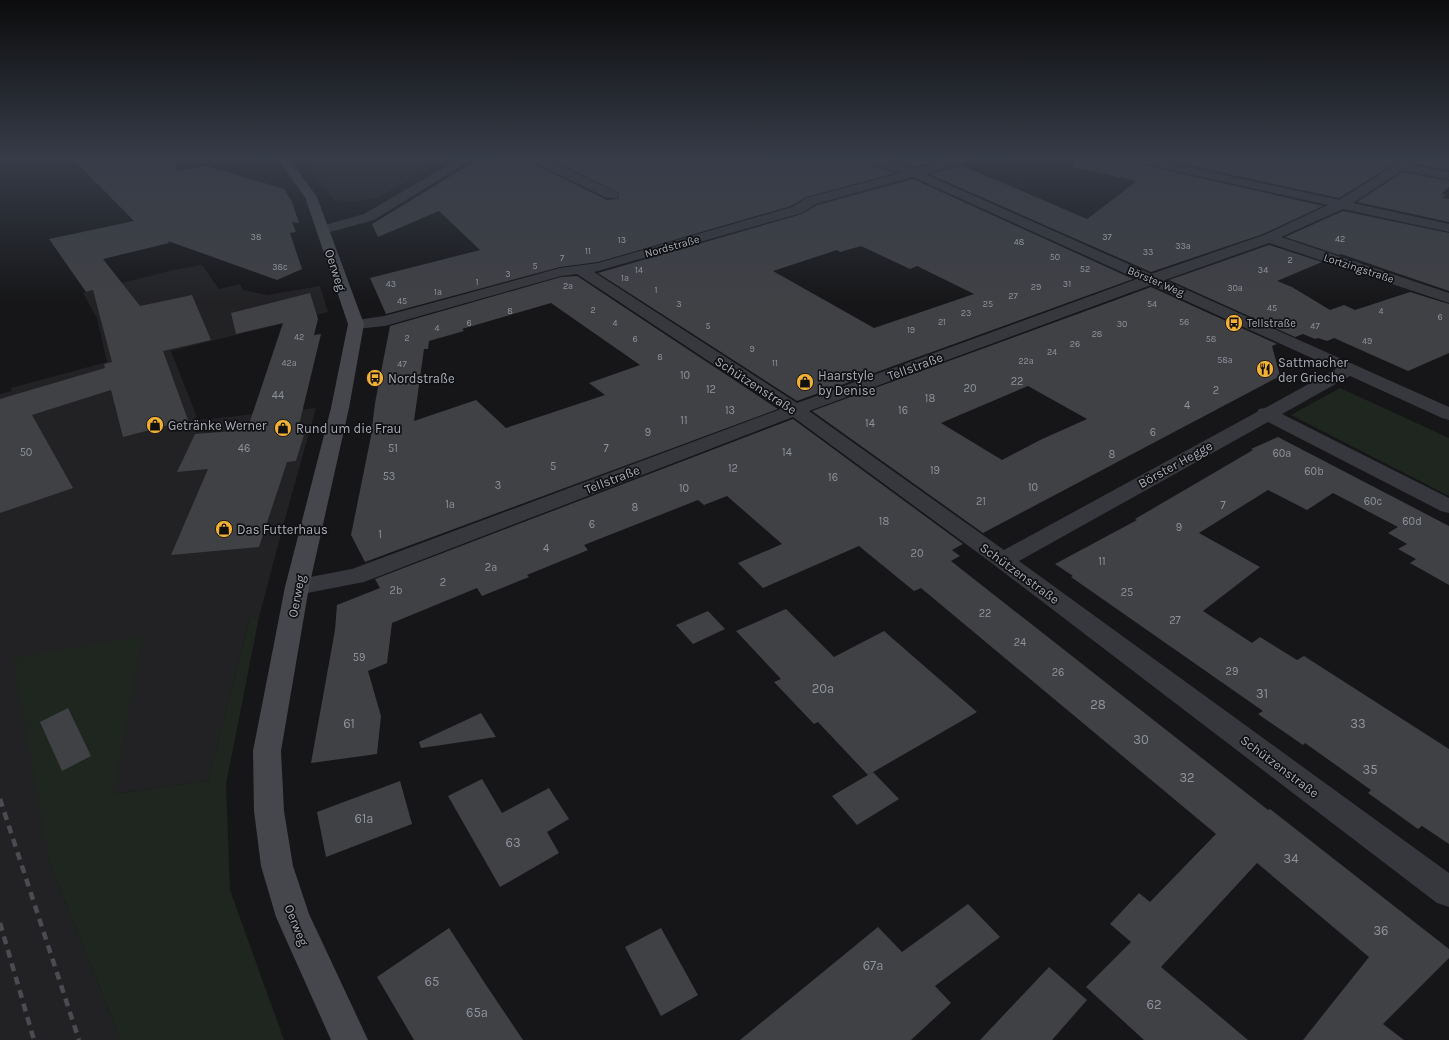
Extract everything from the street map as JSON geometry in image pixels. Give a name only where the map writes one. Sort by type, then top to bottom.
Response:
[{"type":"main road","name":"Oerweg","points":[[314,206],[356,324],[340,408],[297,588],[267,752],[269,811],[277,866],[293,917],[350,1040]]},
{"type":"street","points":[[322,230],[369,217],[388,206]]},
{"type":"street","name":"Nordstraße","points":[[356,324],[385,321],[560,272],[599,268],[797,210],[804,206]]},
{"type":"street","name":"Börster Weg","points":[[986,206],[1114,264],[1152,279],[1449,414]]},
{"type":"street","name":"Tellstraße","points":[[297,588],[356,576],[795,410],[1152,279],[1269,238],[1339,206]]},
{"type":"street","points":[[1349,206],[1449,228]]},
{"type":"street","name":"Lortzingstraße","points":[[1269,238],[1449,298]]},
{"type":"street","name":"Schützenstraße","points":[[580,270],[795,410],[1002,560],[1449,892]]},
{"type":"street","name":"Börster Hegge","points":[[1002,560],[1349,368]]},
{"type":"street","points":[[1266,413],[1449,506]]},
{"type":"shaded area","points":[[202,265],[219,289],[240,284],[243,290],[267,295],[320,286],[328,312],[171,351],[198,420],[316,408],[259,617],[250,618],[208,781],[113,794],[50,864],[121,1040],[0,1040],[0,394],[12,391],[11,388],[107,362],[97,318],[83,293],[169,271]]},
{"type":"shaded area","points":[[1340,388],[1449,438],[1449,496],[1291,415]]},
{"type":"shaded area","points":[[259,617],[226,784],[230,890],[284,1040],[121,1040],[50,864],[13,658],[142,636],[113,794],[208,781],[250,618]]},
{"type":"building","points":[[119,206],[293,206],[299,223],[292,222],[296,232],[290,233],[302,269],[277,280],[168,241],[169,243],[103,259],[140,306],[192,295],[211,340],[163,351],[188,420],[123,437],[111,390],[32,415],[73,488],[0,513],[0,399],[105,368],[104,364],[112,362],[93,290],[86,292],[49,239],[134,221]]},
{"type":"building","points":[[402,206],[792,206],[598,262],[560,267],[386,314],[370,278],[480,250],[439,211],[378,237],[372,224]]},
{"type":"building","points":[[816,206],[971,206],[1133,279],[797,401],[598,273],[802,214]],"holes":[[[861,246],[910,269],[917,266],[974,294],[874,328],[773,271],[837,250],[840,252]]]},
{"type":"building","points":[[1000,206],[1056,206],[1087,219],[1105,206],[1323,206],[1263,234],[1151,272]]},
{"type":"building","points":[[1373,206],[1449,206],[1449,222]]},
{"type":"building","points":[[1343,211],[1449,233],[1449,291],[1341,254],[1339,255],[1285,237]]},
{"type":"building","points":[[1269,245],[1322,262],[1277,281],[1292,287],[1330,310],[1344,305],[1355,310],[1410,292],[1449,304],[1449,353],[1408,371],[1334,338],[1327,341],[1318,338],[1315,339],[1303,334],[1295,337],[1169,280]]},
{"type":"building","points":[[577,276],[778,409],[365,562],[351,535],[371,436],[375,403],[390,326],[561,277]],"holes":[[[551,303],[640,365],[589,383],[605,395],[506,428],[476,400],[414,421],[424,349],[428,349],[429,341],[464,331],[462,329]]]},
{"type":"building","points":[[1151,287],[1277,344],[1272,346],[1280,376],[983,533],[812,411]],"holes":[[[1028,386],[1087,419],[1040,440],[1002,460],[941,423]]]},
{"type":"building","points":[[310,293],[318,319],[314,335],[321,334],[299,425],[307,425],[296,461],[287,462],[259,547],[171,555],[208,469],[177,472],[195,434],[247,430],[283,323],[236,334],[231,313]]},
{"type":"building","points":[[793,419],[963,544],[952,550],[960,556],[951,561],[1268,810],[1270,809],[1449,949],[1449,958],[1383,1024],[1404,1040],[1303,1040],[1369,957],[1257,863],[1161,967],[1248,1040],[1144,1040],[1086,987],[1131,942],[1110,924],[1139,893],[1150,902],[1216,834],[921,588],[914,591],[859,546],[763,588],[738,563],[782,544],[727,496],[704,505],[698,500],[584,545],[588,550],[527,575],[529,577],[482,596],[477,588],[392,623],[387,663],[368,671],[381,716],[377,754],[311,763],[335,630],[337,605],[380,588],[375,579]]},
{"type":"building","points":[[1278,437],[1449,526],[1449,585],[1410,563],[1416,559],[1398,549],[1407,544],[1388,533],[1398,527],[1333,493],[1307,510],[1268,490],[1199,533],[1260,567],[1203,611],[1252,643],[1260,637],[1297,660],[1304,656],[1449,749],[1449,844],[1422,826],[1418,829],[1368,793],[1371,790],[1305,743],[1303,745],[1258,714],[1263,711],[1071,577],[1073,576],[1055,564],[1137,520],[1135,519],[1253,450],[1251,449]]},
{"type":"building","points":[[786,609],[834,657],[884,631],[977,712],[868,775],[818,722],[814,724],[774,682],[781,679],[736,631]]},
{"type":"building","points":[[708,611],[725,629],[693,644],[676,625]]},
{"type":"building","points":[[68,708],[91,756],[62,771],[40,722]]},
{"type":"building","points":[[481,713],[496,737],[421,748],[419,742]]},
{"type":"building","points":[[873,772],[899,799],[857,825],[832,796]]},
{"type":"building","points":[[482,779],[502,813],[549,788],[569,819],[547,832],[559,853],[500,887],[448,796]]},
{"type":"building","points":[[400,781],[412,824],[326,857],[317,812]]},
{"type":"building","points":[[968,904],[1000,937],[935,986],[951,1003],[911,1040],[740,1040],[878,927],[902,952]]},
{"type":"building","points":[[449,928],[523,1040],[414,1040],[377,977]]},
{"type":"building","points":[[661,928],[698,995],[661,1016],[625,947]]},
{"type":"building","points":[[1049,967],[1087,1000],[1052,1040],[980,1040]]},
{"type":"railway","points":[[0,799],[79,1040]]},
{"type":"railway","points":[[0,923],[34,1040]]},
{"type":"place","name":"Tellstraße","points":[[1234,323]]},
{"type":"place","name":"Sattmacher der Grieche","points":[[1265,369]]},
{"type":"place","name":"Nordstraße","points":[[375,378]]},
{"type":"place","name":"Haarstyle by Denise","points":[[805,382]]},
{"type":"place","name":"Getränke Werner","points":[[155,425]]},
{"type":"place","name":"Rund um die Frau","points":[[283,428]]},
{"type":"place","name":"Das Futterhaus","points":[[224,529]]}]
